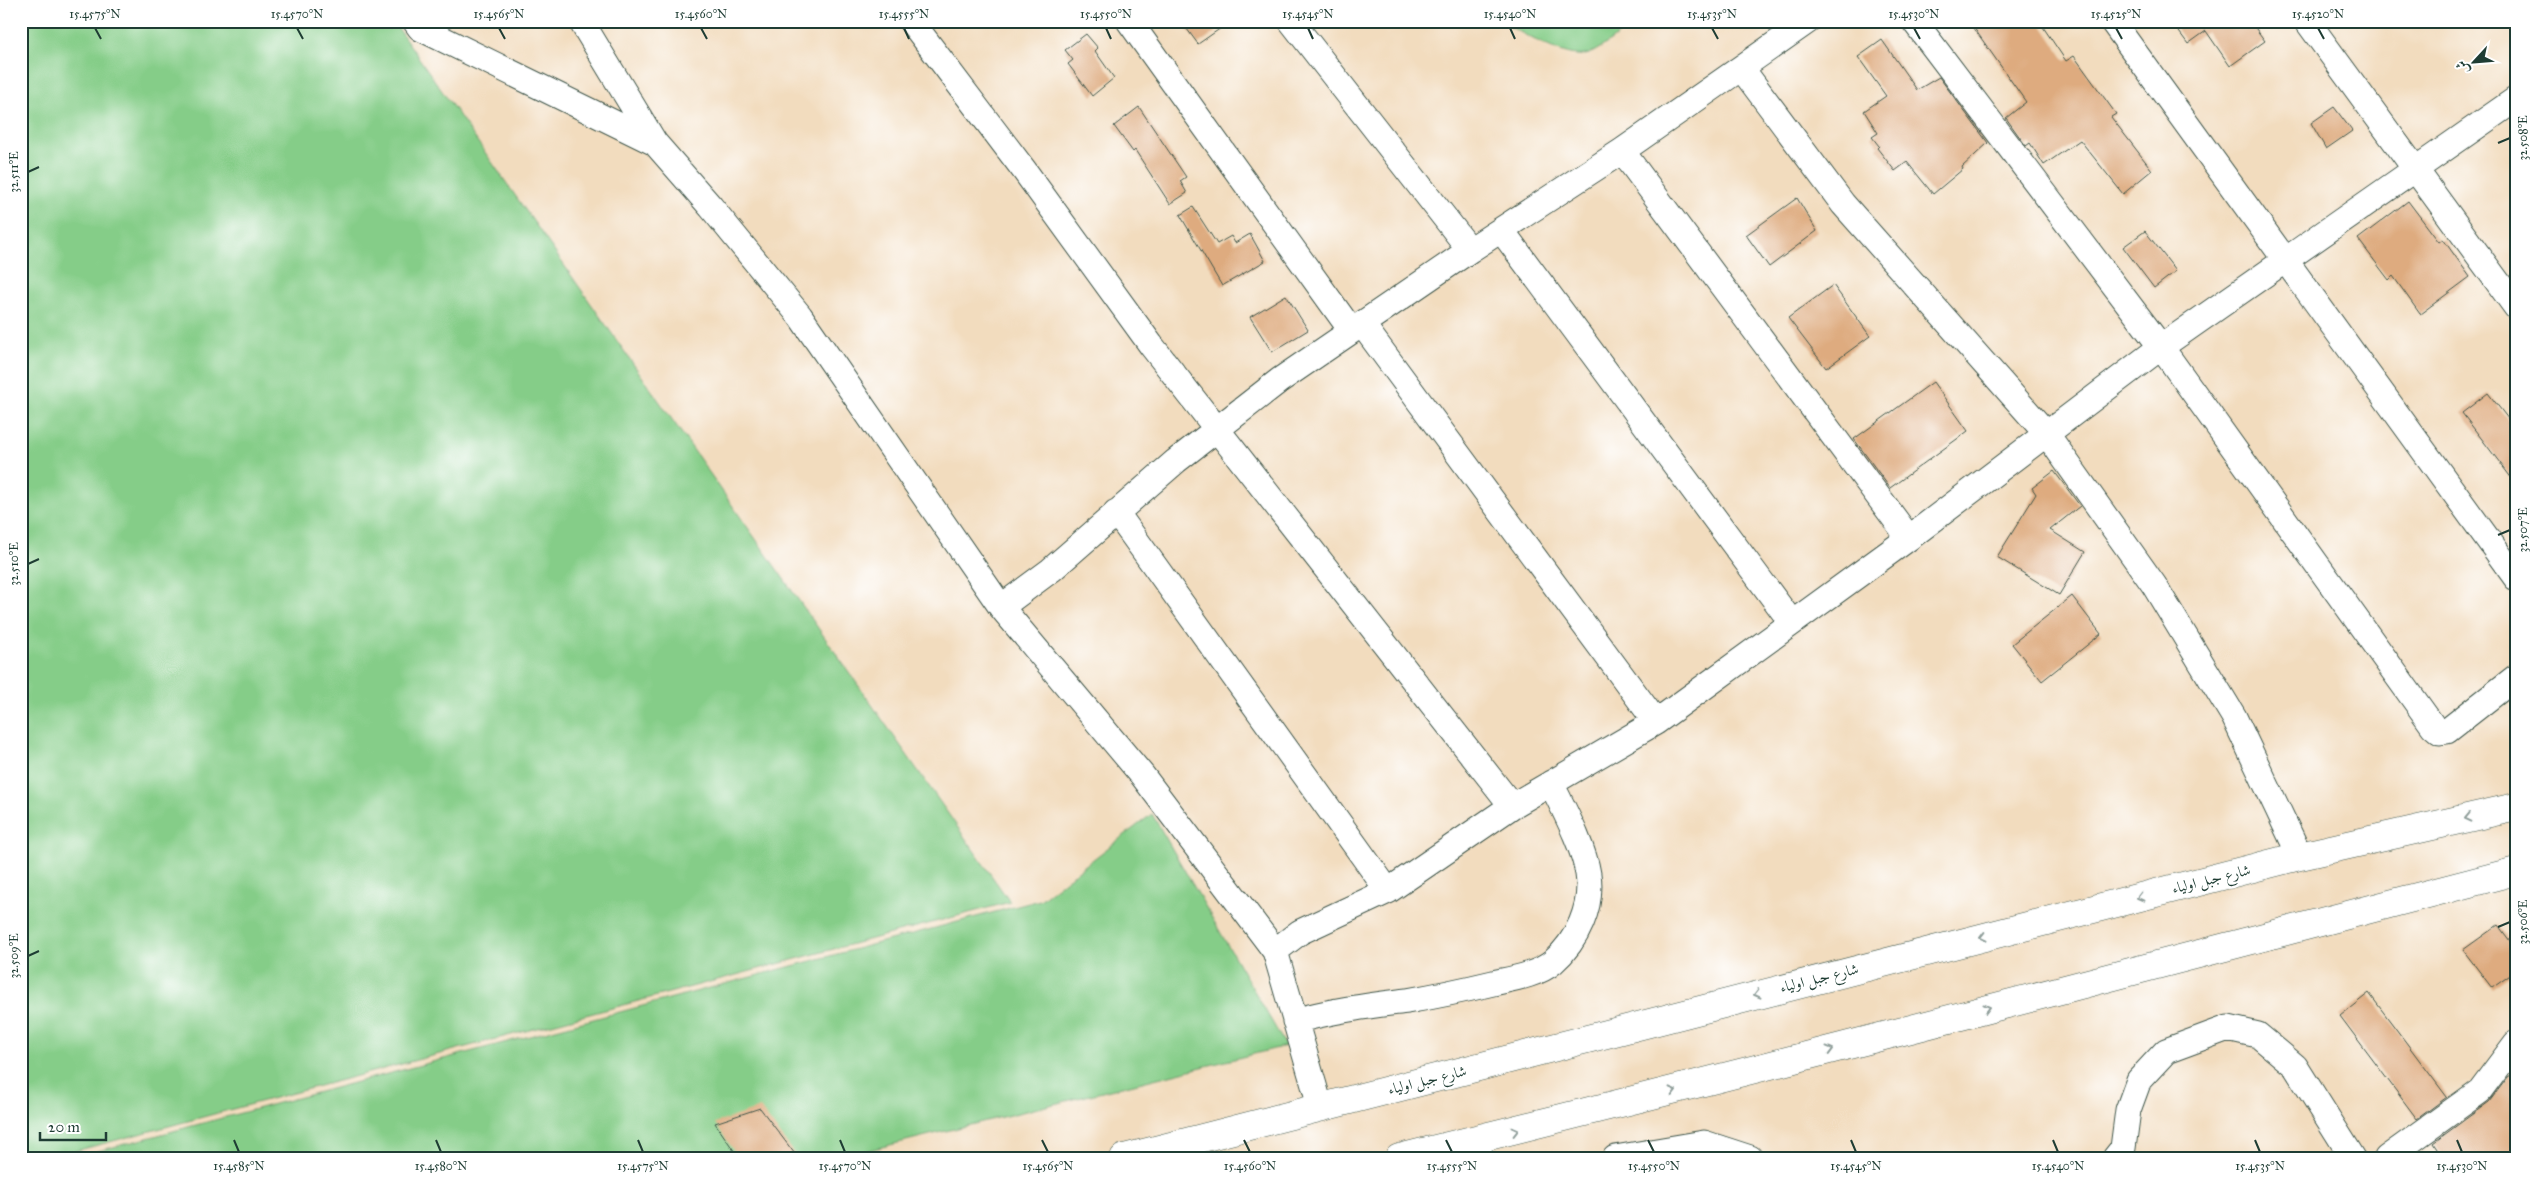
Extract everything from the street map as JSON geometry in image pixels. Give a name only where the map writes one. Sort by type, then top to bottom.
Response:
[{"type":"highway","name":"شارع جبل اولياء","points":[[1124,1158],[1320,1106],[1499,1062],[2300,856],[2516,807]]},
{"type":"highway","points":[[1399,1158],[1478,1148],[1749,1072],[2516,871]]},
{"type":"street","points":[[415,21],[420,28],[655,143]]},
{"type":"street","points":[[581,21],[655,143],[711,207],[800,316],[1001,607],[1142,775],[1275,951],[1320,1106]]},
{"type":"street","points":[[911,21],[1216,429],[1512,806]]},
{"type":"street","points":[[1129,21],[1356,327],[1656,722]]},
{"type":"street","points":[[1291,21],[1470,250]]},
{"type":"street","points":[[1001,607],[1051,570],[1116,512],[1216,429],[1356,327],[1470,250],[1622,152],[1808,21]]},
{"type":"street","points":[[1914,21],[2161,348],[2433,726],[2440,732],[2447,731],[2516,677]]},
{"type":"street","points":[[2112,21],[2516,578]]},
{"type":"street","points":[[2307,21],[2516,307]]},
{"type":"street","points":[[1742,69],[1843,204],[2046,433],[2154,585],[2234,716],[2300,856]]},
{"type":"street","points":[[1275,951],[1300,932],[1388,891],[1512,806],[1656,722],[1909,538],[2161,348],[2516,99]]},
{"type":"street","points":[[1622,152],[1909,538]]},
{"type":"street","points":[[1502,231],[1792,623]]},
{"type":"street","points":[[1116,512],[1388,891]]},
{"type":"street","points":[[1296,1021],[1332,1010],[1409,1000],[1494,983],[1540,970],[1553,963],[1575,938],[1583,922],[1586,908],[1588,875],[1566,813],[1551,783]]},
{"type":"street","points":[[2123,1154],[2128,1110],[2139,1080],[2166,1051],[2228,1028],[2258,1035],[2296,1066],[2353,1158]]},
{"type":"street","points":[[2387,1158],[2480,1091],[2516,1043]]},
{"type":"street","points":[[1615,1158],[1704,1143],[1749,1157]]},
{"type":"green space","points":[[21,21],[393,21],[1010,902],[49,1158],[21,1158]]},
{"type":"green space","points":[[1500,21],[1637,21],[1595,51],[1580,55],[1557,50]]},
{"type":"green space","points":[[1152,814],[1286,1046],[838,1158],[72,1158],[1040,900]]},
{"type":"building","points":[[1181,21],[1231,21],[1198,44]]},
{"type":"building","points":[[1969,21],[2039,21],[2066,61],[2074,56],[2116,114],[2111,117],[2152,170],[2123,194],[2080,140],[2044,165],[2030,143],[2026,146],[2006,118],[2026,102]]},
{"type":"building","points":[[2171,21],[2250,21],[2265,41],[2230,66],[2206,31],[2188,44]]},
{"type":"building","points":[[1086,34],[1098,48],[1095,51],[1114,78],[1092,96],[1068,64],[1073,60],[1065,50]]},
{"type":"building","points":[[1882,40],[1917,90],[1939,77],[1988,143],[1962,167],[1963,169],[1933,194],[1907,162],[1895,171],[1877,148],[1879,146],[1872,137],[1878,133],[1864,111],[1886,96],[1858,57]]},
{"type":"building","points":[[1139,107],[1186,177],[1180,181],[1187,193],[1170,204],[1135,150],[1133,152],[1114,126]]},
{"type":"building","points":[[2334,107],[2352,131],[2326,149],[2311,123]]},
{"type":"building","points":[[1797,198],[1817,231],[1769,267],[1746,235]]},
{"type":"building","points":[[2408,201],[2439,242],[2443,239],[2470,277],[2420,314],[2393,276],[2389,280],[2358,239]]},
{"type":"building","points":[[1193,207],[1217,244],[1231,236],[1235,243],[1250,234],[1265,261],[1222,286],[1180,215]]},
{"type":"building","points":[[2145,231],[2176,271],[2154,288],[2123,247]]},
{"type":"building","points":[[1833,285],[1870,336],[1826,368],[1788,318]]},
{"type":"building","points":[[1286,295],[1308,330],[1272,352],[1250,317]]},
{"type":"building","points":[[1933,382],[1968,431],[1890,488],[1854,439]]},
{"type":"building","points":[[2488,393],[2516,429],[2516,484],[2462,413]]},
{"type":"building","points":[[2054,471],[2080,506],[2050,530],[2085,552],[2059,595],[1997,557],[2036,494],[2032,488]]},
{"type":"building","points":[[2072,596],[2101,634],[2042,681],[2012,644]]},
{"type":"building","points":[[2498,925],[2516,949],[2516,971],[2492,988],[2463,950]]},
{"type":"building","points":[[2369,993],[2447,1097],[2417,1119],[2340,1016]]},
{"type":"building","points":[[2516,1072],[2516,1158],[2443,1158],[2433,1143],[2489,1102],[2508,1077]]},
{"type":"building","points":[[760,1108],[798,1158],[739,1158],[715,1123]]}]
